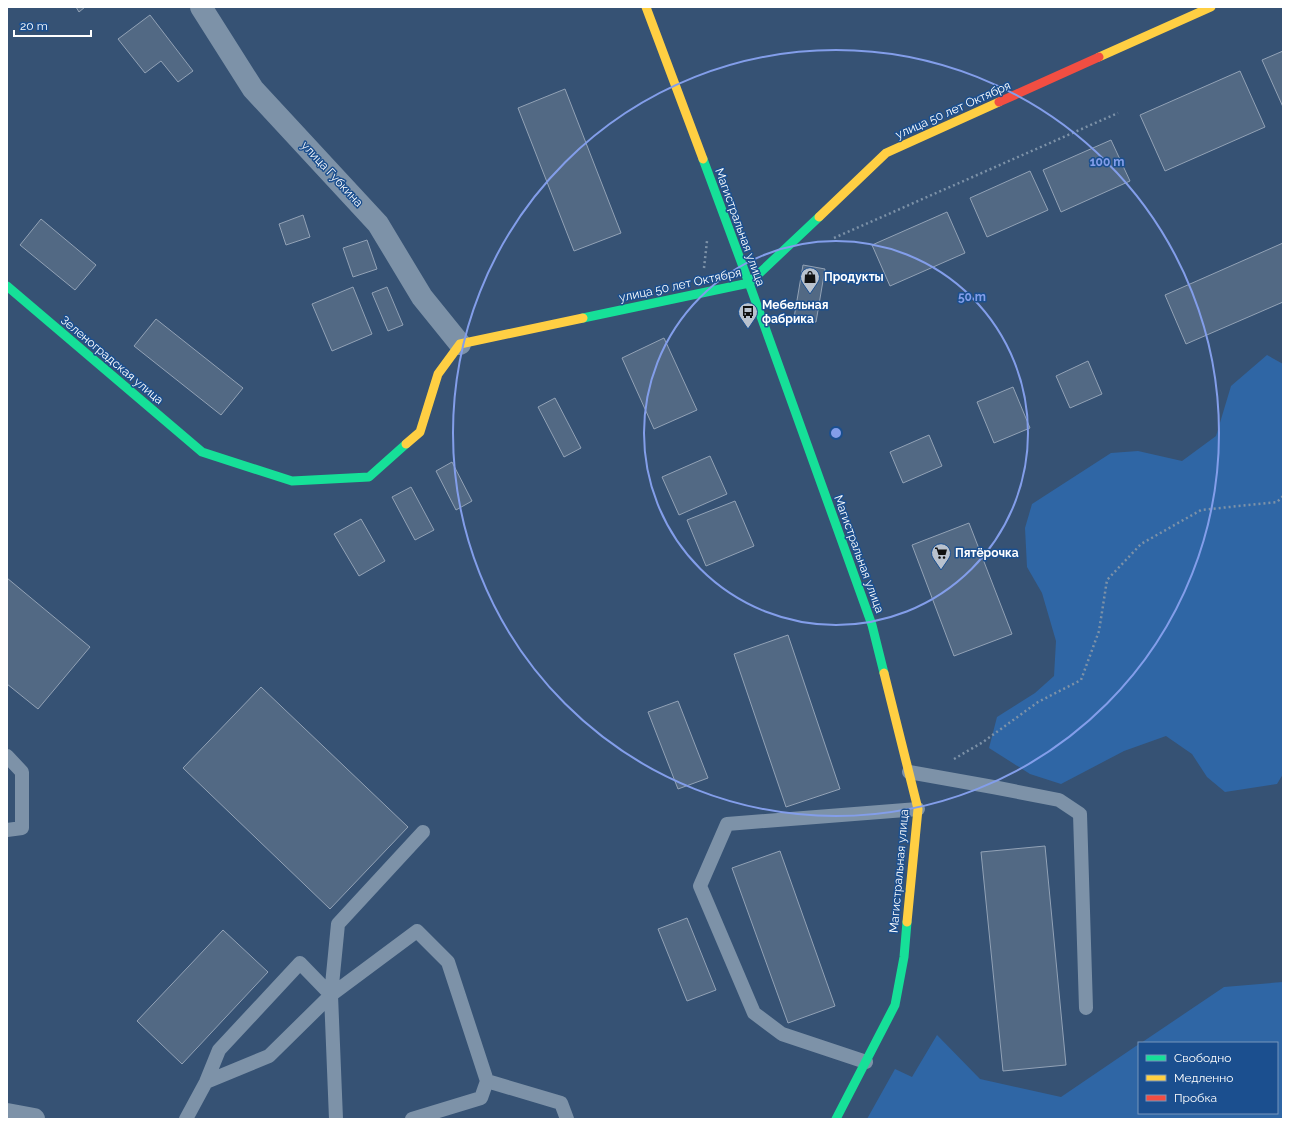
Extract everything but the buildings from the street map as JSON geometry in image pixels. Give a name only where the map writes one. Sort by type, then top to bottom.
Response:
[{"type":"street","name":"улица Губкина","points":[[201,7],[253,89],[378,224],[422,297],[460,344]]},
{"type":"street","name":"Магистральная улица","points":[[646,7],[872,625],[918,809],[904,957],[895,1006],[836,1119]]},
{"type":"street","name":"улица 50 лет Октября","points":[[460,344],[748,283],[886,153],[1211,7]]},
{"type":"street","name":"Зеленоградская улица","points":[[7,286],[202,452],[292,481],[369,477],[420,432],[438,374],[460,344]]},
{"type":"street","points":[[7,1114],[34,1119]]},
{"type":"lane","points":[[7,756],[22,772],[22,828],[7,830]]},
{"type":"lane","points":[[909,772],[971,782],[1059,800],[1080,814],[1086,1008]]},
{"type":"lane","points":[[866,1062],[782,1034],[754,1013],[700,886],[727,824],[918,809]]},
{"type":"lane","points":[[336,1119],[331,995],[338,924],[424,832]]},
{"type":"lane","points":[[206,1082],[269,1056],[331,995],[417,931],[448,962],[487,1081],[481,1098],[412,1119]]},
{"type":"lane","points":[[186,1119],[206,1082],[219,1050],[300,963],[331,995]]},
{"type":"lane","points":[[487,1081],[561,1103],[567,1119]]},
{"type":"path","points":[[829,240],[1118,113]]},
{"type":"path","points":[[701,293],[707,240]]},
{"type":"path","points":[[983,742],[1038,702],[1081,680],[1099,631],[1107,580],[1141,544],[1201,510],[1277,502],[1283,496]]},
{"type":"shaded area","points":[[1267,355],[1283,364],[1283,774],[1277,784],[1225,792],[1207,777],[1192,754],[1166,736],[1124,751],[1061,784],[1030,774],[989,748],[997,717],[1035,693],[1054,676],[1056,641],[1042,593],[1027,567],[1025,528],[1032,504],[1111,453],[1138,451],[1182,461],[1216,436],[1231,386]]},
{"type":"shaded area","points":[[1283,982],[1283,1119],[867,1119],[895,1069],[912,1077],[937,1035],[980,1079],[1061,1097],[1138,1045],[1138,1114],[1278,1114],[1278,1042],[1142,1042],[1224,987]]},
{"type":"traffic: fast","points":[[703,159],[872,625],[884,673]]},
{"type":"traffic: fast","points":[[583,318],[749,283],[819,217]]},
{"type":"traffic: fast","points":[[7,286],[202,452],[292,481],[369,477],[406,444]]},
{"type":"traffic: fast","points":[[836,1119],[895,1005],[904,957],[907,922]]},
{"type":"traffic: slow","points":[[646,7],[703,159]]},
{"type":"traffic: slow","points":[[1099,57],[1211,7]]},
{"type":"traffic: slow","points":[[819,217],[886,153],[999,102]]},
{"type":"traffic: slow","points":[[406,444],[420,432],[438,374],[460,344],[583,318]]},
{"type":"traffic: slow","points":[[884,673],[918,809],[907,922]]},
{"type":"traffic: jam","points":[[999,102],[1099,57]]},
{"type":"place","name":"Продукты","points":[[810,294]]},
{"type":"place","name":"Мебельная фабрика","points":[[748,329]]},
{"type":"place","name":"Пятёрочка","points":[[941,570]]}]
